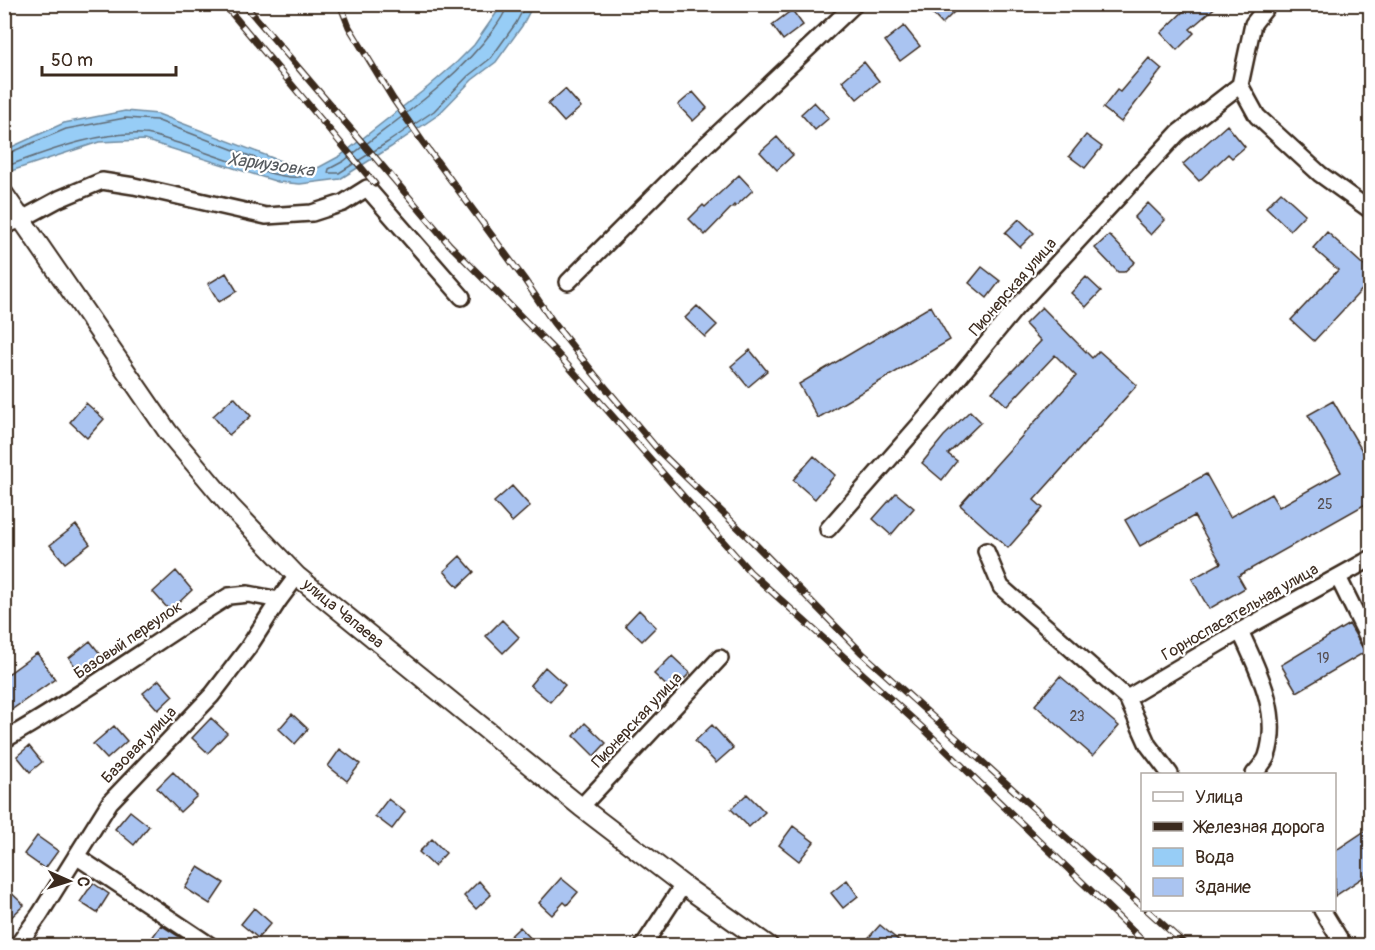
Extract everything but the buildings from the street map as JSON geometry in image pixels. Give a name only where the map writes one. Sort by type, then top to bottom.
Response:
[{"type":"street","points":[[568,282],[691,159],[855,4]]},
{"type":"street","points":[[1269,4],[1253,24],[1240,85],[1257,116],[1320,174],[1371,210]]},
{"type":"street","name":"Пионерская улица","points":[[828,530],[928,415],[1015,309],[1110,206],[1178,133],[1240,85]]},
{"type":"street","points":[[4,225],[22,219],[59,199],[102,181],[146,188],[266,216],[312,213],[343,202],[367,188],[462,297]]},
{"type":"street","name":"улица Чапаева","points":[[4,194],[168,432],[230,506],[297,576],[581,807],[683,885],[769,945]]},
{"type":"street","points":[[986,551],[1001,587],[1127,698],[1148,745],[1169,773]]},
{"type":"street","name":"Горноспасательная улица","points":[[1127,698],[1371,559]]},
{"type":"street","name":"Базовая улица","points":[[17,945],[40,914],[110,802],[212,695],[248,648],[297,576]]},
{"type":"street","points":[[1338,577],[1371,642]]},
{"type":"street","name":"Базовый переулок","points":[[4,740],[58,710],[229,596],[248,594],[279,600]]},
{"type":"street","points":[[1240,632],[1263,681],[1273,727],[1267,758],[1255,773]]},
{"type":"street","name":"Пионерская улица","points":[[581,807],[720,658]]},
{"type":"street","points":[[76,856],[211,945]]},
{"type":"street","points":[[643,945],[683,885]]},
{"type":"street","points":[[1324,911],[1344,945]]},
{"type":"water","name":"Хариузовка","points":[[502,5],[533,5],[522,26],[496,62],[472,80],[438,115],[340,179],[300,184],[278,182],[144,140],[99,142],[5,173],[5,150],[64,123],[125,111],[158,114],[283,162],[316,169],[340,156],[457,62],[474,45]]},
{"type":"railway","points":[[224,4],[375,184]]},
{"type":"railway","points":[[244,4],[449,244],[555,351],[750,572],[926,731],[1148,946]]},
{"type":"railway","points":[[340,4],[349,27],[422,141],[553,322],[659,451],[862,653],[1141,905]]},
{"type":"railway","points":[[1148,911],[1187,946]]}]
